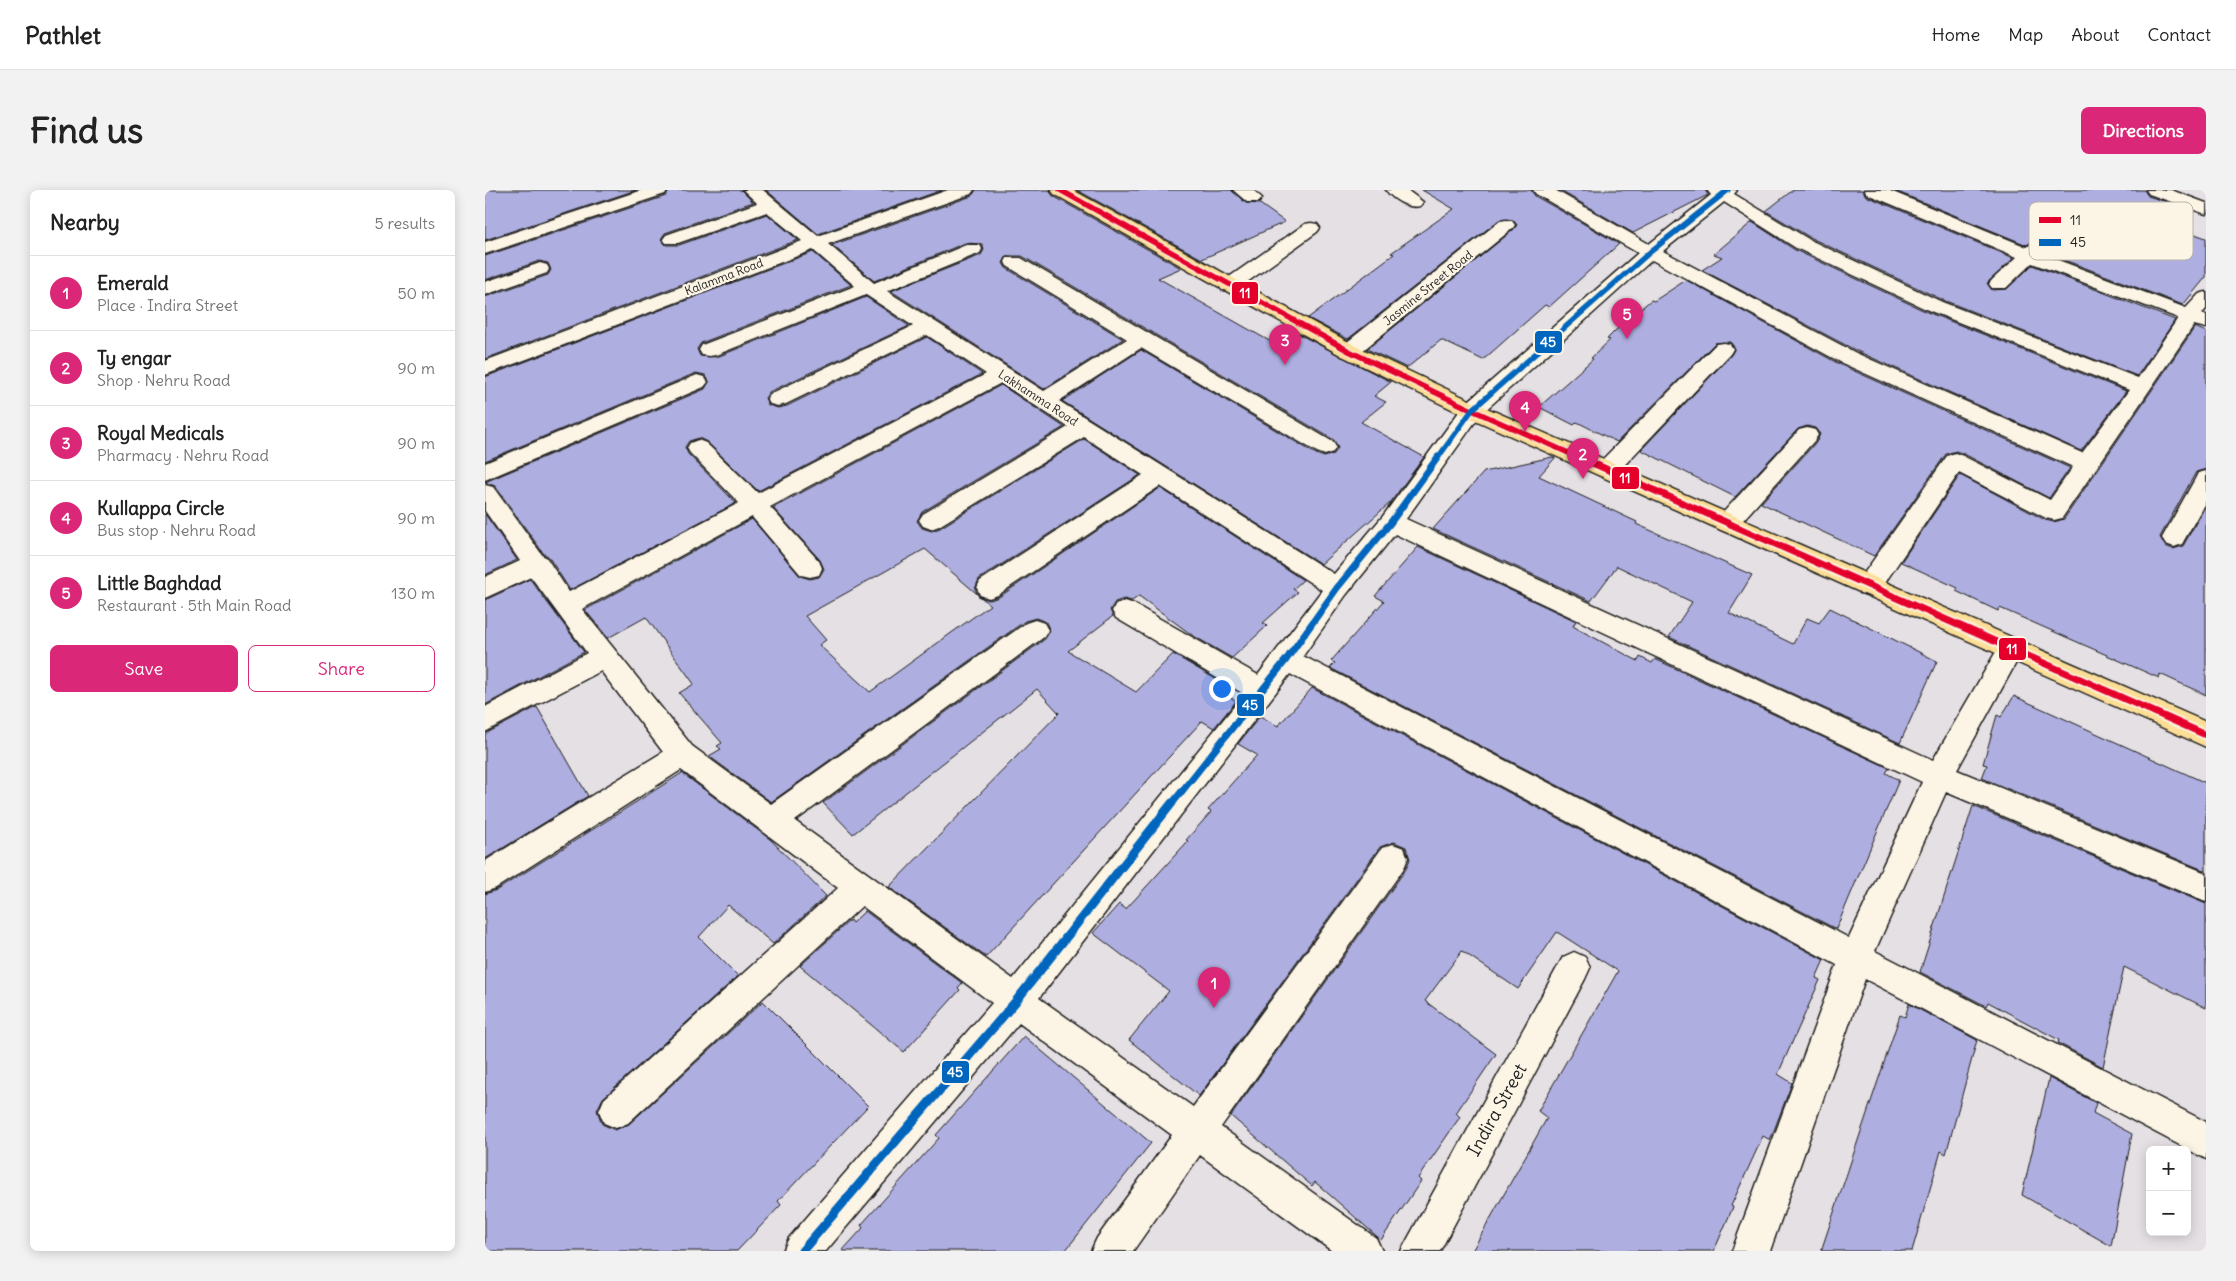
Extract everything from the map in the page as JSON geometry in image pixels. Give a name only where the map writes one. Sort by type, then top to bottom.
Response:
[{"type":"main road","points":[[1060,190],[1229,286],[1349,351],[1472,410],[1727,522],[2010,650],[2206,735]]},
{"type":"street","points":[[485,248],[659,190]]},
{"type":"street","name":"Lakhamma Road","points":[[752,190],[871,288],[928,327],[1337,588]]},
{"type":"street","name":"Kalamma Road","points":[[485,368],[814,243],[965,190]]},
{"type":"street","points":[[1395,190],[1414,202]]},
{"type":"street","points":[[1541,190],[1650,252],[1849,358],[2086,464]]},
{"type":"street","points":[[1873,190],[1898,194],[2029,255],[1999,284]]},
{"type":"street","points":[[2155,190],[2187,202]]},
{"type":"street","points":[[802,1251],[1016,1001],[1286,660],[1337,588],[1391,522],[1472,410],[1650,252],[1722,191],[1803,244],[1935,306],[2142,386]]},
{"type":"street","points":[[2193,204],[2206,209]]},
{"type":"street","points":[[672,239],[769,205]]},
{"type":"street","name":"Jasmine Street Road","points":[[1349,351],[1506,226]]},
{"type":"street","points":[[1229,286],[1311,228]]},
{"type":"street","points":[[709,350],[973,249]]},
{"type":"street","points":[[2042,260],[2197,319]]},
{"type":"street","points":[[1014,262],[1325,447]]},
{"type":"street","points":[[485,289],[540,269]]},
{"type":"street","points":[[1869,586],[1955,462],[2054,512],[2142,386],[2197,319],[2206,298]]},
{"type":"street","points":[[778,399],[928,327]]},
{"type":"street","points":[[1044,401],[1141,339]]},
{"type":"street","points":[[1607,469],[1723,349]]},
{"type":"street","points":[[565,606],[1002,374]]},
{"type":"street","points":[[485,472],[697,382]]},
{"type":"street","points":[[931,520],[1084,427]]},
{"type":"street","points":[[1727,522],[1807,435]]},
{"type":"street","points":[[698,448],[754,504],[810,568]]},
{"type":"street","points":[[989,588],[1159,476]]},
{"type":"street","points":[[2174,538],[2206,479]]},
{"type":"street","points":[[485,493],[565,606],[682,755],[1016,1001],[1363,1251]]},
{"type":"street","points":[[1391,522],[1939,776],[2206,888]]},
{"type":"street","points":[[485,588],[537,564]]},
{"type":"street","points":[[1125,611],[1262,691]]},
{"type":"street","points":[[771,821],[1035,630]]},
{"type":"street","points":[[1751,1251],[1856,958],[1939,776],[2010,650]]},
{"type":"street","points":[[485,720],[604,657]]},
{"type":"street","points":[[1286,660],[2206,1141]]},
{"type":"street","points":[[485,878],[682,755]]},
{"type":"street","points":[[1110,1251],[1393,858]]},
{"type":"street","points":[[616,1110],[861,887]]},
{"type":"street","name":"Indira Street","points":[[1420,1251],[1574,968]]},
{"type":"building","points":[[485,190],[636,190],[485,240]]},
{"type":"building","points":[[670,190],[741,190],[753,202],[665,233],[661,239],[666,245],[679,245],[767,214],[798,240],[485,359],[485,297],[548,275],[551,270],[548,263],[539,261],[485,280],[485,256],[666,196]]},
{"type":"building","points":[[766,190],[942,190],[818,234]]},
{"type":"building","points":[[976,190],[1049,190],[1053,196],[1181,268],[1158,278],[1273,343],[1291,330],[1391,382],[1374,396],[1386,402],[1361,422],[1424,457],[1390,503],[1321,564],[1062,401],[1141,350],[1316,454],[1324,457],[1334,454],[1338,448],[1334,440],[1022,256],[1007,256],[1003,263],[1006,268],[1123,339],[1044,389],[891,291],[981,255],[984,250],[982,244],[965,243],[874,281],[832,245],[972,196]]},
{"type":"building","points":[[1077,190],[1231,190],[1246,203],[1260,204],[1285,222],[1202,259]]},
{"type":"building","points":[[1422,190],[1531,190],[1535,196],[1619,244],[1549,307],[1545,305],[1483,360],[1441,340],[1407,368],[1367,349],[1513,230],[1517,225],[1513,220],[1499,220],[1348,339],[1308,318],[1394,254],[1391,253],[1454,209]]},
{"type":"building","points":[[1559,190],[1705,190],[1708,195],[1633,233]]},
{"type":"building","points":[[1793,190],[1862,190],[1866,196],[2014,258],[1987,283],[1992,290],[2007,289],[2032,265],[2175,320],[2137,376],[1943,300],[1811,238],[1766,211]]},
{"type":"building","points":[[1893,190],[2144,190],[2148,196],[2167,202],[2029,202],[2029,244],[2027,245]]},
{"type":"building","points":[[1752,222],[1795,250],[1927,312],[2126,391],[2081,451],[1857,351],[1702,270],[1722,257],[1714,254]]},
{"type":"building","points":[[2193,233],[2206,238],[2206,277],[2183,305],[2064,260],[2193,260]]},
{"type":"building","points":[[813,252],[851,285],[701,343],[697,349],[700,356],[717,357],[866,297],[909,326],[769,392],[765,398],[768,405],[778,408],[787,406],[927,337],[982,374],[758,491],[707,442],[699,438],[689,441],[685,447],[688,454],[736,503],[570,590],[548,556],[544,554],[495,486],[485,482],[705,389],[709,381],[705,375],[696,373],[485,461],[485,377]]},
{"type":"building","points":[[1686,280],[1841,365],[2070,468],[2049,498],[1964,454],[1956,451],[1946,454],[1874,556],[1761,503],[1817,441],[1820,434],[1815,428],[1807,426],[1798,429],[1735,497],[1641,450],[1731,355],[1735,348],[1730,342],[1715,343],[1617,442],[1577,422],[1574,425],[1539,407],[1593,359],[1591,358],[1610,340],[1607,339],[1622,324],[1651,300],[1654,301]]},
{"type":"building","points":[[2195,327],[2206,332],[2206,469],[2196,472],[2160,537],[2165,546],[2173,549],[2183,546],[2206,505],[2206,695],[2160,674],[2159,678],[2000,608],[1998,611],[1956,591],[1958,588],[1901,562],[1960,475],[2045,520],[2054,522],[2064,519]]},
{"type":"building","points":[[1001,385],[1064,427],[922,512],[917,521],[922,528],[932,531],[940,528],[1084,439],[1140,475],[979,579],[975,589],[978,594],[925,549],[805,616],[826,640],[819,645],[870,692],[990,605],[982,598],[990,600],[999,597],[1160,488],[1303,580],[1293,589],[1298,592],[1263,623],[1267,626],[1232,658],[1192,635],[1139,596],[1132,601],[1124,599],[1115,602],[1110,610],[1113,616],[1068,651],[1136,692],[1173,654],[1229,687],[1224,693],[1236,701],[1214,728],[1202,721],[986,957],[889,887],[1059,713],[1037,689],[853,834],[823,803],[1045,639],[1050,631],[1046,622],[1036,618],[1025,621],[771,802],[709,756],[721,749],[717,746],[722,743],[679,693],[694,684],[646,617],[608,638],[585,610],[752,519],[800,576],[810,579],[819,577],[824,569],[820,560],[773,508]]},
{"type":"building","points":[[1552,457],[1555,458],[1539,476],[1637,522],[1636,524],[1752,575],[1729,613],[1793,644],[1807,618],[1819,623],[1830,608],[1937,661],[1900,743],[1669,637],[1692,602],[1617,566],[1591,601],[1433,529],[1484,472]]},
{"type":"building","points":[[485,514],[517,560],[485,575]]},
{"type":"building","points":[[1418,547],[1576,621],[1573,626],[1638,661],[1640,657],[1652,663],[1655,659],[1889,768],[1886,773],[1899,780],[1836,929],[1330,668],[1335,663],[1331,661],[1384,601],[1375,596]]},
{"type":"building","points":[[530,579],[584,652],[485,705],[485,600]]},
{"type":"building","points":[[1312,688],[1824,960],[1816,978],[1820,980],[1778,1074],[1792,1083],[1770,1140],[1763,1136],[1731,1206],[1733,1207],[1714,1251],[1472,1251],[1547,1118],[1538,1111],[1618,971],[1557,932],[1518,989],[1462,951],[1425,1001],[1496,1054],[1456,1113],[1460,1117],[1418,1178],[1421,1181],[1381,1240],[1315,1182],[1312,1186],[1231,1116],[1406,869],[1410,859],[1406,847],[1394,842],[1380,847],[1199,1096],[1129,1040],[1169,991],[1093,933],[1119,904],[1126,909],[1188,841],[1186,840],[1211,812],[1208,810],[1257,755],[1238,744],[1260,716],[1278,726]]},
{"type":"building","points":[[2014,696],[2206,783],[2206,871],[1982,778],[1987,765],[1983,764],[1997,715],[2001,717]]},
{"type":"building","points":[[537,707],[588,796],[485,859],[485,734]]},
{"type":"building","points":[[682,773],[771,840],[826,896],[773,944],[728,905],[699,937],[738,976],[603,1098],[597,1110],[602,1124],[615,1130],[629,1124],[763,1001],[868,1106],[778,1201],[781,1205],[737,1251],[485,1251],[485,894],[497,890]]},
{"type":"building","points":[[1973,806],[2206,904],[2206,1008],[2124,967],[2103,1067],[2058,1043],[2059,1040],[1988,1002],[1986,1006],[1920,972]]},
{"type":"building","points":[[865,911],[962,983],[958,988],[960,990],[904,1052],[800,966],[850,920],[852,923]]},
{"type":"building","points":[[1909,1004],[1977,1040],[1946,1154],[1941,1151],[1912,1251],[1821,1251],[1900,1015],[1905,1017]]},
{"type":"building","points":[[1024,1036],[1151,1143],[1065,1251],[842,1251],[863,1228],[861,1225],[939,1138],[936,1135]]},
{"type":"building","points":[[2049,1078],[2096,1103],[2093,1113],[2132,1134],[2111,1246],[2022,1195]]},
{"type":"transit line","name":"11","points":[[1060,190],[1349,351],[1472,410],[2206,735]]},
{"type":"transit line","name":"45","points":[[802,1251],[1016,1001],[1286,660],[1337,588],[1391,522],[1472,410],[1650,252],[1728,190]]},
{"type":"place","name":"Little Baghdad","points":[[1627,339]]},
{"type":"place","name":"Royal Medicals","points":[[1285,365]]},
{"type":"place","name":"Kullappa Circle","points":[[1525,432]]},
{"type":"place","name":"Ty engar","points":[[1583,479]]},
{"type":"place","name":"Emerald","points":[[1214,1008]]}]
